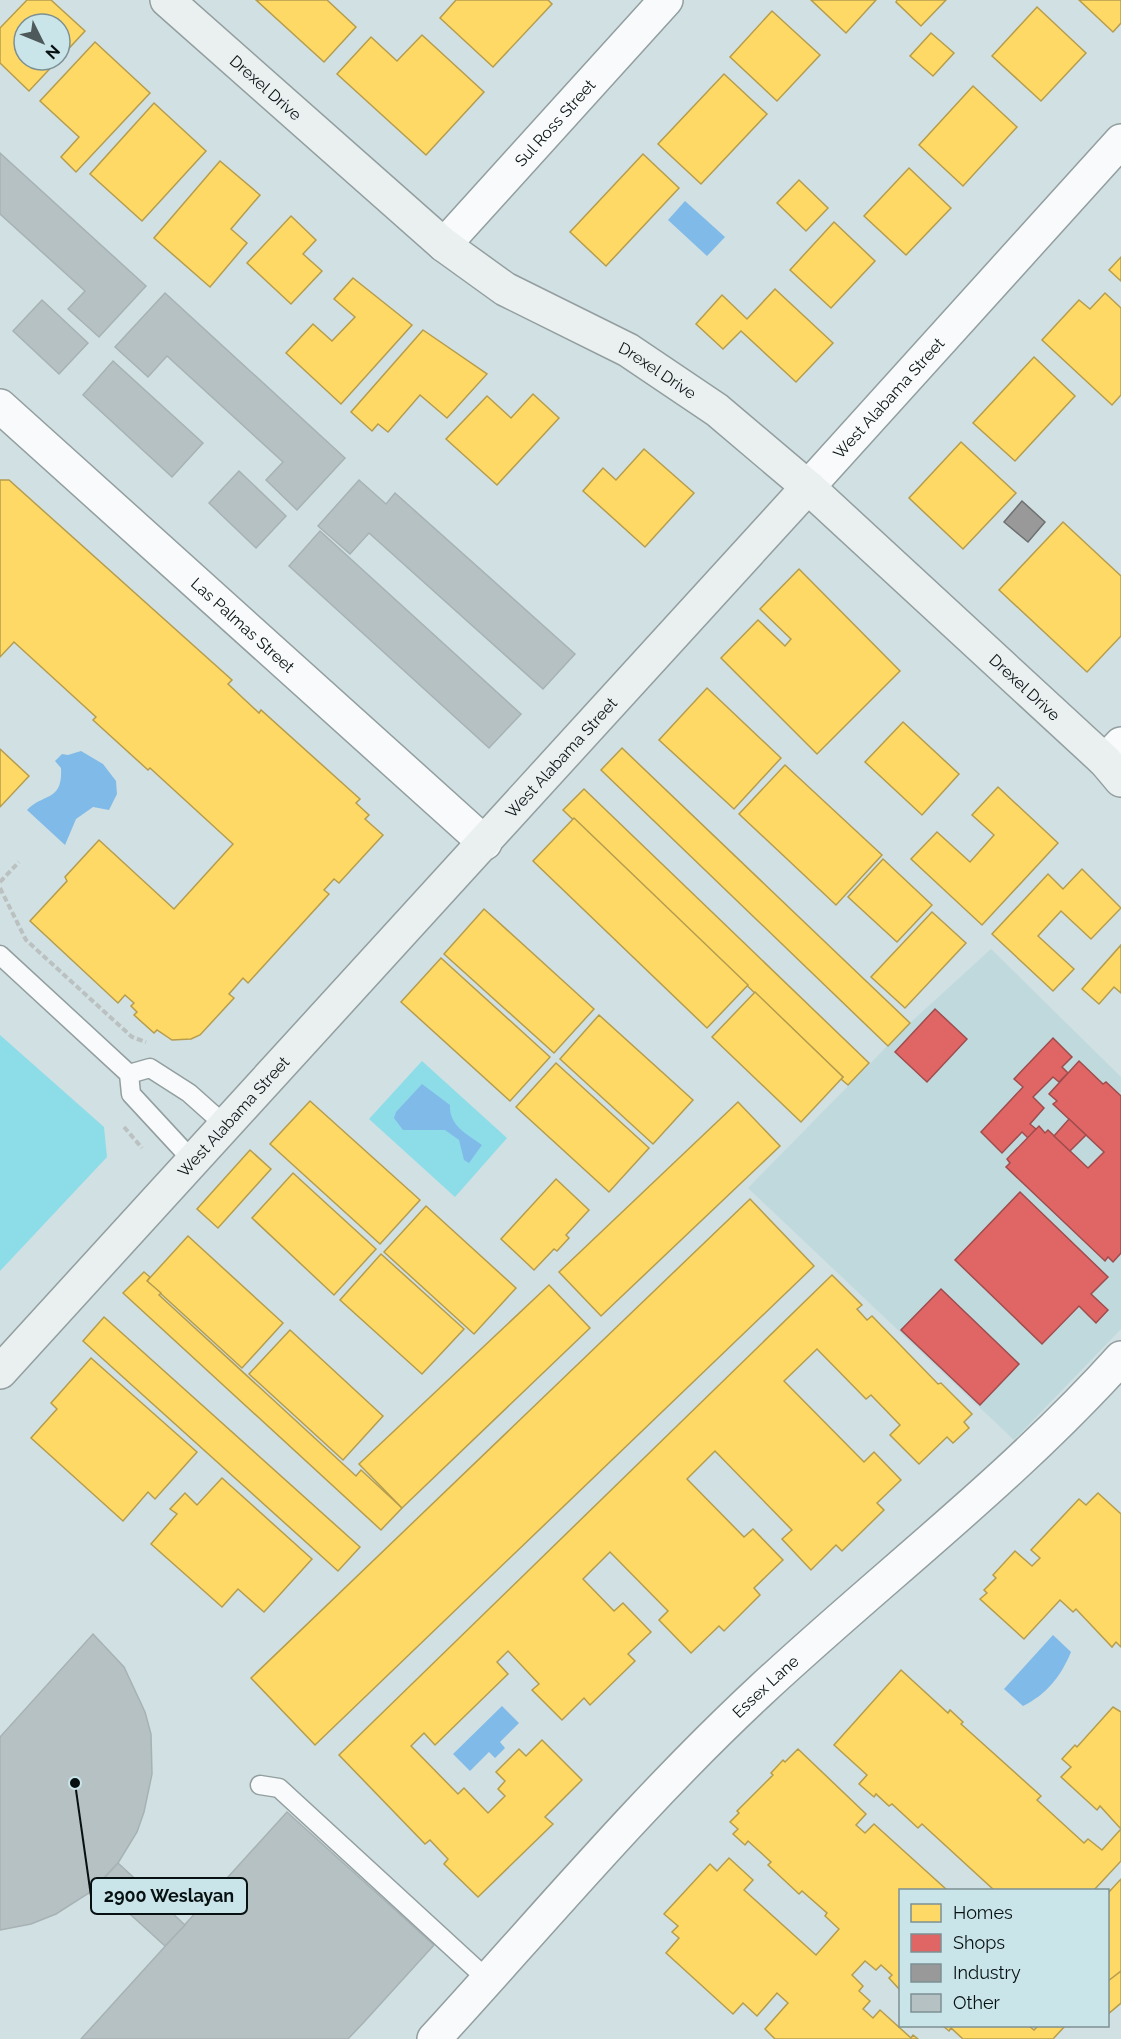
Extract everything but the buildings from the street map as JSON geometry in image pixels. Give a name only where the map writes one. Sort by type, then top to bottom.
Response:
[{"type":"street","name":"Drexel Drive","points":[[167,0],[444,246],[505,289],[628,350],[717,410],[808,487],[1116,761]]},
{"type":"street","name":"Sul Ross Street","points":[[444,246],[666,0]]},
{"type":"street","name":"West Alabama Street","points":[[0,1372],[485,843],[1121,141]]},
{"type":"street","name":"Las Palmas Street","points":[[0,406],[485,843]]},
{"type":"street","name":"Essex Lane","points":[[434,2039],[669,1780],[735,1715],[1057,1428],[1121,1359]]},
{"type":"lane","points":[[0,955],[129,1074],[131,1094],[193,1161]]},
{"type":"lane","points":[[129,1074],[150,1068],[189,1093],[226,1126]]},
{"type":"lane","points":[[260,1785],[279,1788],[488,1980]]},
{"type":"path","points":[[0,882],[19,862]]},
{"type":"path","points":[[0,888],[26,940],[132,1037],[153,1044]]},
{"type":"path","points":[[123,1125],[129,1136],[142,1148]]},
{"type":"shaded area","points":[[685,201],[725,237],[707,256],[668,220]]},
{"type":"shaded area","points":[[81,751],[103,764],[116,781],[117,794],[109,810],[93,807],[76,819],[65,845],[27,810],[51,795],[59,787],[61,768],[55,761],[62,754],[68,755]]},
{"type":"shaded area","points":[[991,949],[1121,1077],[1121,1329],[1014,1440],[748,1188],[910,1023]]},
{"type":"shaded area","points":[[0,1035],[104,1127],[107,1157],[0,1271]]},
{"type":"shaded area","points":[[422,1061],[507,1138],[455,1197],[369,1119]]},
{"type":"shaded area","points":[[422,1084],[450,1105],[452,1119],[456,1124],[482,1145],[469,1163],[464,1160],[459,1140],[445,1130],[403,1130],[394,1118],[396,1112]]},
{"type":"shaded area","points":[[1053,1635],[1071,1652],[1063,1669],[1052,1684],[1023,1706],[1004,1689]]},
{"type":"shaded area","points":[[502,1706],[519,1723],[500,1742],[505,1748],[495,1758],[489,1752],[470,1771],[453,1754]]},
{"type":"place","name":"2900 Weslayan","points":[[75,1783]]}]
